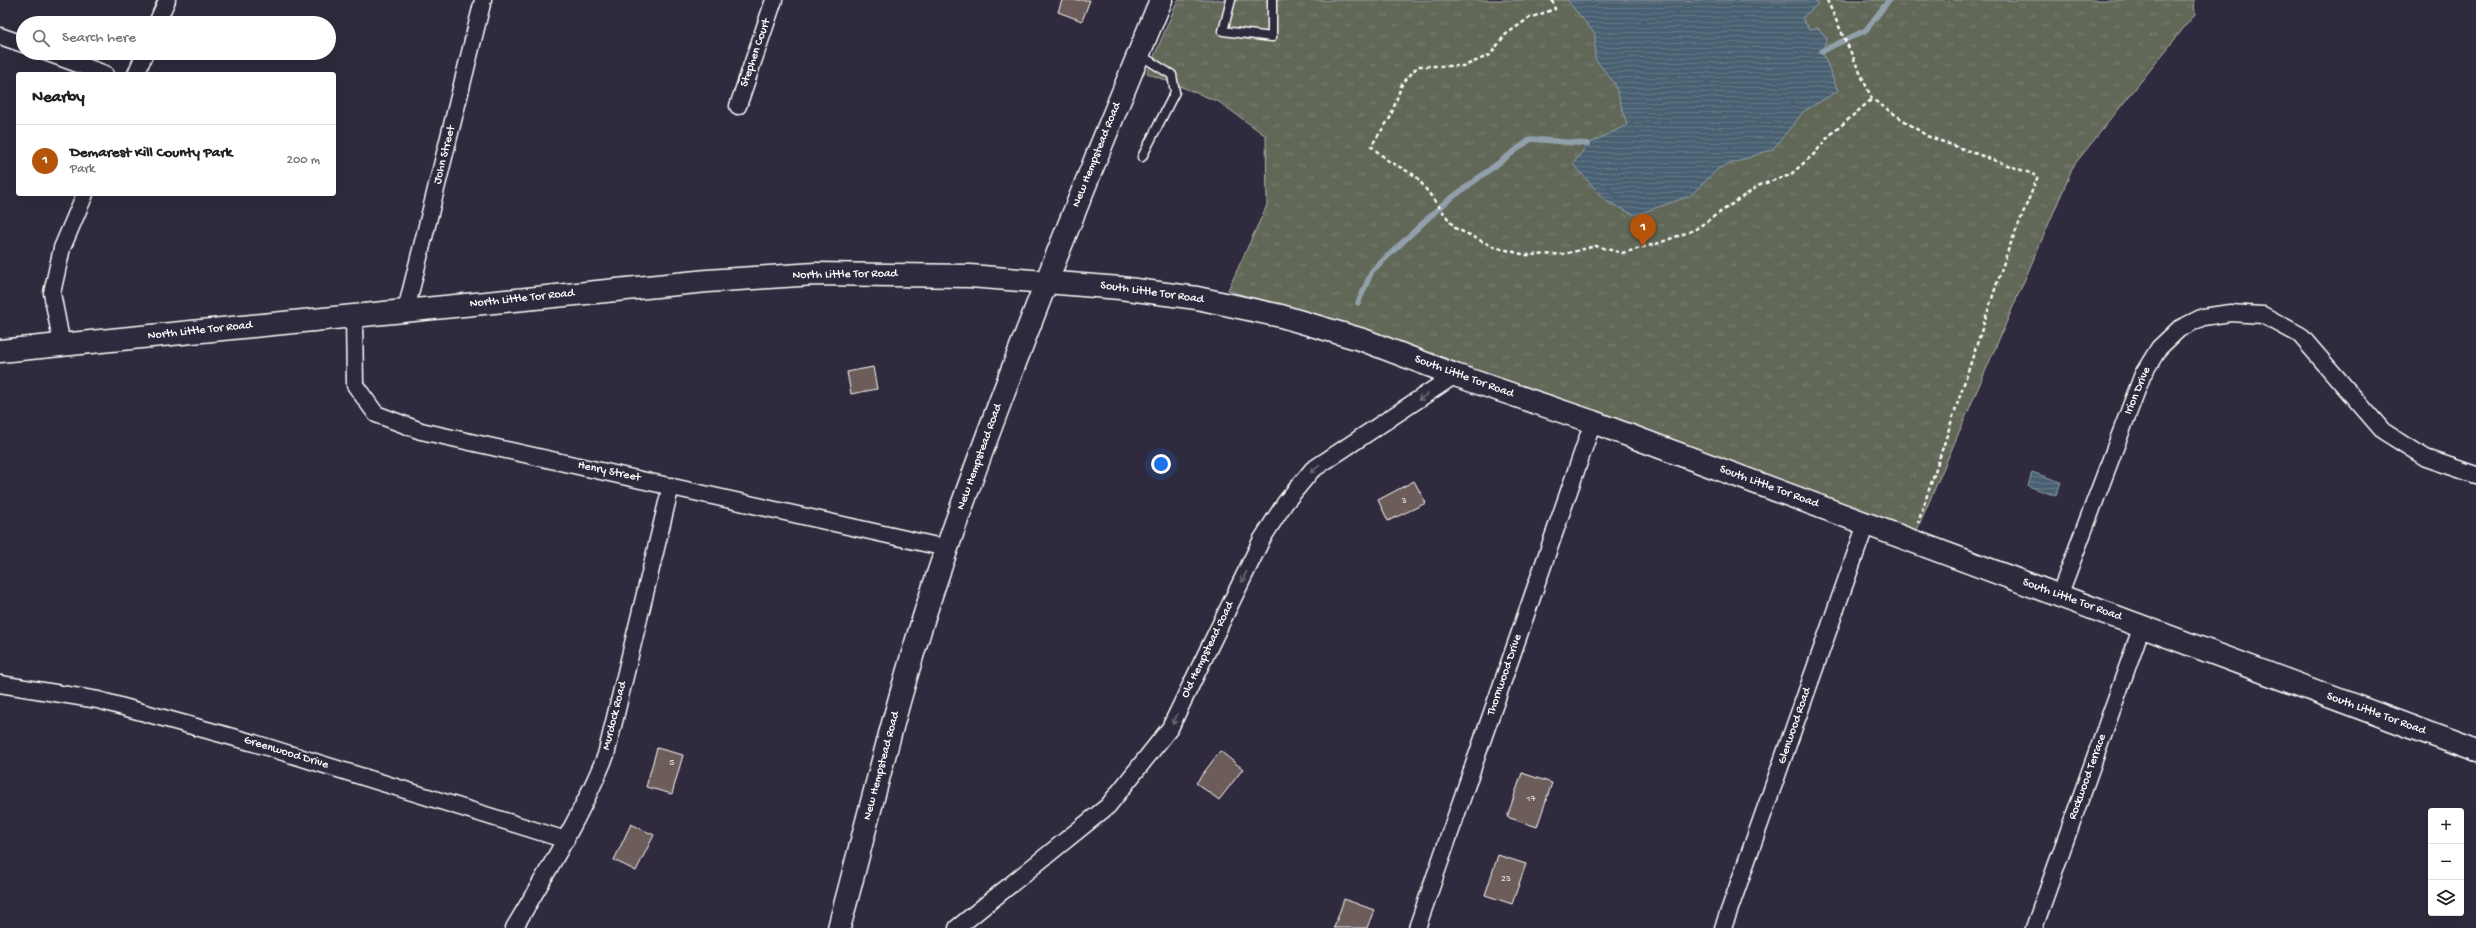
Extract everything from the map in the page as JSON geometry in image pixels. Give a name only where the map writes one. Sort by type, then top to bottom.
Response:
[{"type":"street","points":[[160,16],[167,0]]},
{"type":"street","name":"John Street","points":[[406,310],[483,0]]},
{"type":"street","name":"Stephen Court","points":[[738,106],[774,0]]},
{"type":"street","name":"New Hempstead Road","points":[[839,928],[913,652],[946,548],[1046,281],[1162,0]]},
{"type":"street","points":[[0,36],[16,42]]},
{"type":"street","points":[[67,60],[100,72]]},
{"type":"street","points":[[137,72],[142,60]]},
{"type":"street","points":[[62,345],[52,293],[62,248],[84,196]]},
{"type":"street","name":"North Little Tor Road","points":[[0,351],[699,282],[816,274],[954,275],[1046,281]]},
{"type":"street","name":"South Little Tor Road","points":[[1046,281],[1198,298],[1281,316],[1363,340],[1455,375],[1593,422],[2476,751]]},
{"type":"street","name":"Irion Drive","points":[[2059,596],[2143,374],[2160,348],[2178,329],[2204,318],[2230,313],[2264,315],[2300,335],[2383,431],[2426,458],[2476,475]]},
{"type":"street","name":"Henry Street","points":[[354,315],[355,385],[376,414],[421,431],[946,548]]},
{"type":"street","name":"Old Hempstead Road","points":[[957,928],[1108,806],[1170,728],[1262,539],[1285,503],[1312,470],[1455,375]]},
{"type":"street","name":"Thornwood Drive","points":[[1417,928],[1593,422]]},
{"type":"street","name":"Murdock Road","points":[[514,928],[566,840],[589,796],[606,755],[670,486]]},
{"type":"street","name":"Glenwood Road","points":[[1723,928],[1866,524]]},
{"type":"street","name":"Rockwood Terrace","points":[[2034,928],[2142,626]]},
{"type":"street","name":"Greenwood Drive","points":[[0,684],[98,700],[247,741],[566,840]]},
{"type":"lane","points":[[1232,0],[1223,31],[1272,37],[1272,0]]},
{"type":"lane","points":[[1139,55],[1172,75],[1175,92],[1142,157]]},
{"type":"path","points":[[1552,0],[1555,9],[1529,18],[1505,35],[1490,55],[1464,66],[1418,66],[1402,84],[1390,118],[1371,146],[1387,160],[1416,176],[1455,228],[1494,247],[1526,255],[1564,254],[1596,246],[1622,253],[1659,244],[1694,230],[1760,185],[1790,175],[1814,154],[1829,136],[1872,99]]},
{"type":"path","points":[[1827,0],[1872,99],[1927,136],[2038,176],[2007,252],[1916,529]]},
{"type":"green space","points":[[1178,0],[2194,0],[2195,14],[2074,165],[1914,537],[1228,290],[1267,205],[1266,136],[1219,102],[1147,73]]},
{"type":"water","points":[[1567,0],[1815,0],[1818,4],[1802,18],[1809,29],[1818,28],[1827,38],[1822,51],[1838,91],[1804,111],[1773,149],[1719,168],[1690,196],[1635,215],[1606,201],[1573,164],[1588,144],[1627,125],[1615,84],[1595,59],[1595,34]]},
{"type":"water","points":[[2032,472],[2061,482],[2056,496],[2028,486]]},
{"type":"building","points":[[1062,0],[1090,0],[1082,21],[1058,12]]},
{"type":"building","points":[[873,367],[877,389],[851,394],[847,372]]},
{"type":"building","points":[[1414,481],[1426,503],[1388,521],[1378,500]]},
{"type":"building","points":[[657,748],[683,755],[672,794],[646,787]]},
{"type":"building","points":[[1220,751],[1243,769],[1219,800],[1196,783]]},
{"type":"building","points":[[1522,773],[1552,783],[1537,827],[1507,817]]},
{"type":"building","points":[[631,824],[654,835],[636,871],[614,860]]},
{"type":"building","points":[[1498,855],[1526,864],[1512,904],[1485,895]]},
{"type":"building","points":[[1344,899],[1374,910],[1367,928],[1334,928]]},
{"type":"waterway","points":[[1822,51],[1866,30],[1889,0]]},
{"type":"waterway","points":[[1358,303],[1372,271],[1442,205],[1531,139],[1588,144]]},
{"type":"place","name":"Demarest Kill County Park","points":[[1643,247]]}]
